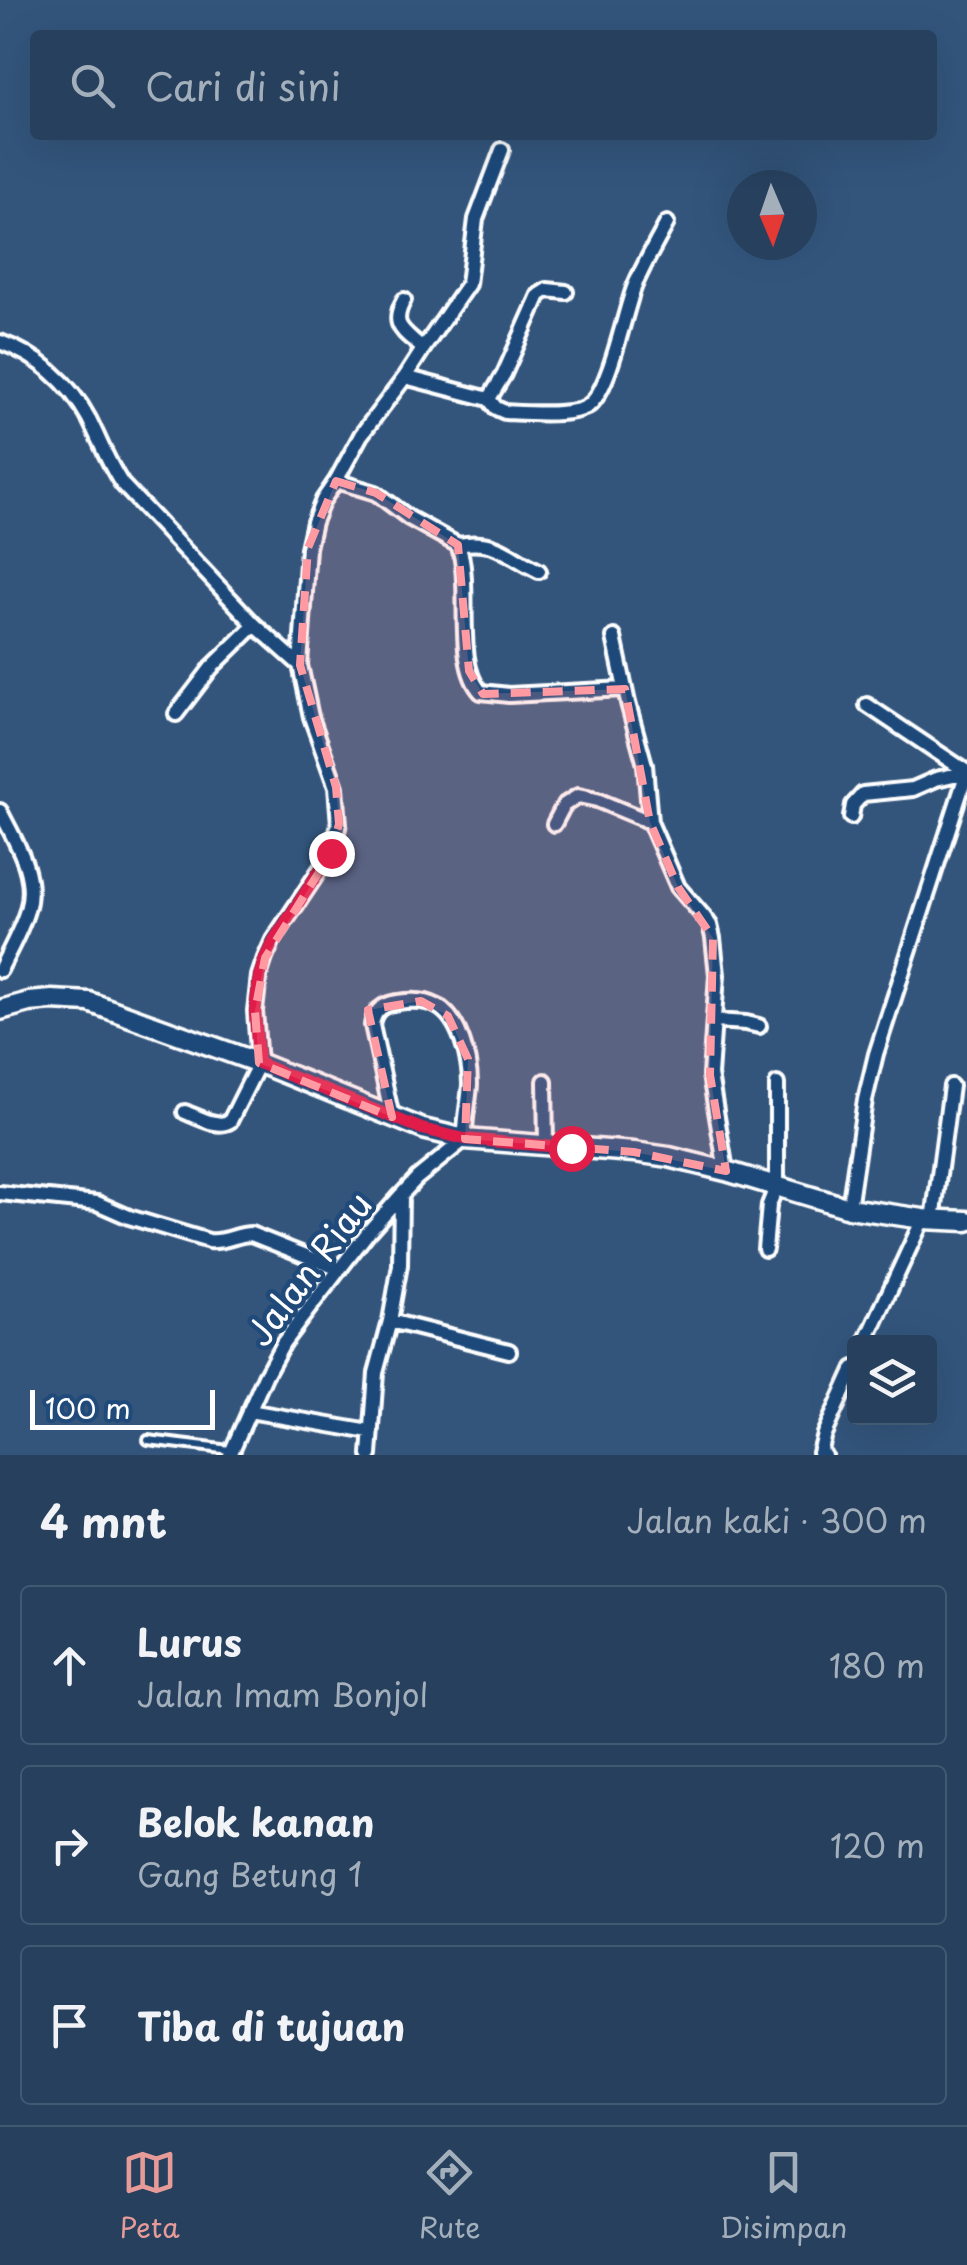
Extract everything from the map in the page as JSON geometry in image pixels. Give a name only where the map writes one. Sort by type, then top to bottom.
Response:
[{"type":"main road","points":[[0,1010],[52,1000],[89,1002],[258,1063],[422,1129],[465,1139],[668,1157],[726,1170],[849,1208],[967,1222]]},
{"type":"street","points":[[185,1112],[228,1123],[258,1063],[255,1011],[265,958],[331,853],[338,824],[336,787],[311,718],[300,665],[308,548],[314,522],[361,435],[468,284],[476,219],[502,150]]},
{"type":"street","points":[[405,377],[488,399],[499,410],[574,411],[592,404],[608,372],[634,289],[667,223]]},
{"type":"street","points":[[488,399],[504,374],[538,295],[547,290],[566,292]]},
{"type":"street","points":[[404,300],[398,323],[423,350]]},
{"type":"street","points":[[0,342],[36,358],[69,388],[122,484],[300,665]]},
{"type":"street","points":[[336,481],[376,493],[458,545],[485,542],[539,571]]},
{"type":"street","points":[[458,545],[463,563],[469,671],[480,692],[508,695],[624,689]]},
{"type":"street","points":[[176,714],[212,667],[256,624]]},
{"type":"street","points":[[614,637],[646,765],[650,822],[678,887],[710,925],[716,950],[710,1075],[726,1170]]},
{"type":"street","points":[[867,705],[967,772]]},
{"type":"street","points":[[851,817],[853,805],[863,794],[914,789],[967,772]]},
{"type":"street","points":[[849,1208],[876,1054],[967,772]]},
{"type":"street","points":[[554,824],[564,805],[578,796],[598,800],[650,822]]},
{"type":"street","points":[[0,810],[29,876],[30,895],[26,914],[0,970]]},
{"type":"street","points":[[392,1117],[372,1019],[377,1010],[396,1002],[430,1003],[448,1016],[468,1059],[465,1139]]},
{"type":"street","points":[[715,1021],[758,1026]]},
{"type":"street","points":[[545,1081],[546,1146]]},
{"type":"street","points":[[765,1250],[770,1205],[777,1186],[777,1084]]},
{"type":"street","points":[[870,1335],[928,1219],[951,1086]]},
{"type":"street","name":"Jalan Riau","points":[[230,1453],[283,1343],[401,1195],[465,1139]]},
{"type":"street","points":[[0,1193],[97,1203],[210,1242],[251,1234],[339,1269]]},
{"type":"street","points":[[370,1455],[376,1373],[400,1265],[401,1195]]},
{"type":"street","points":[[390,1321],[509,1351]]},
{"type":"street","points":[[824,1455],[819,1452],[824,1434],[847,1383]]},
{"type":"street","points":[[249,1412],[370,1432]]},
{"type":"lane","points":[[148,1440],[230,1453]]},
{"type":"highlighted area","points":[[336,481],[376,493],[458,545],[469,671],[483,694],[625,689],[650,822],[678,887],[713,938],[710,1075],[726,1171],[634,1152],[465,1139],[468,1059],[448,1016],[421,1001],[368,1010],[392,1117],[259,1063],[255,1011],[265,958],[331,853],[339,824],[336,787],[300,665],[308,548]]},
{"type":"route","points":[[331,853],[265,958],[255,1011],[258,1063],[422,1129],[465,1139],[571,1148]]}]
